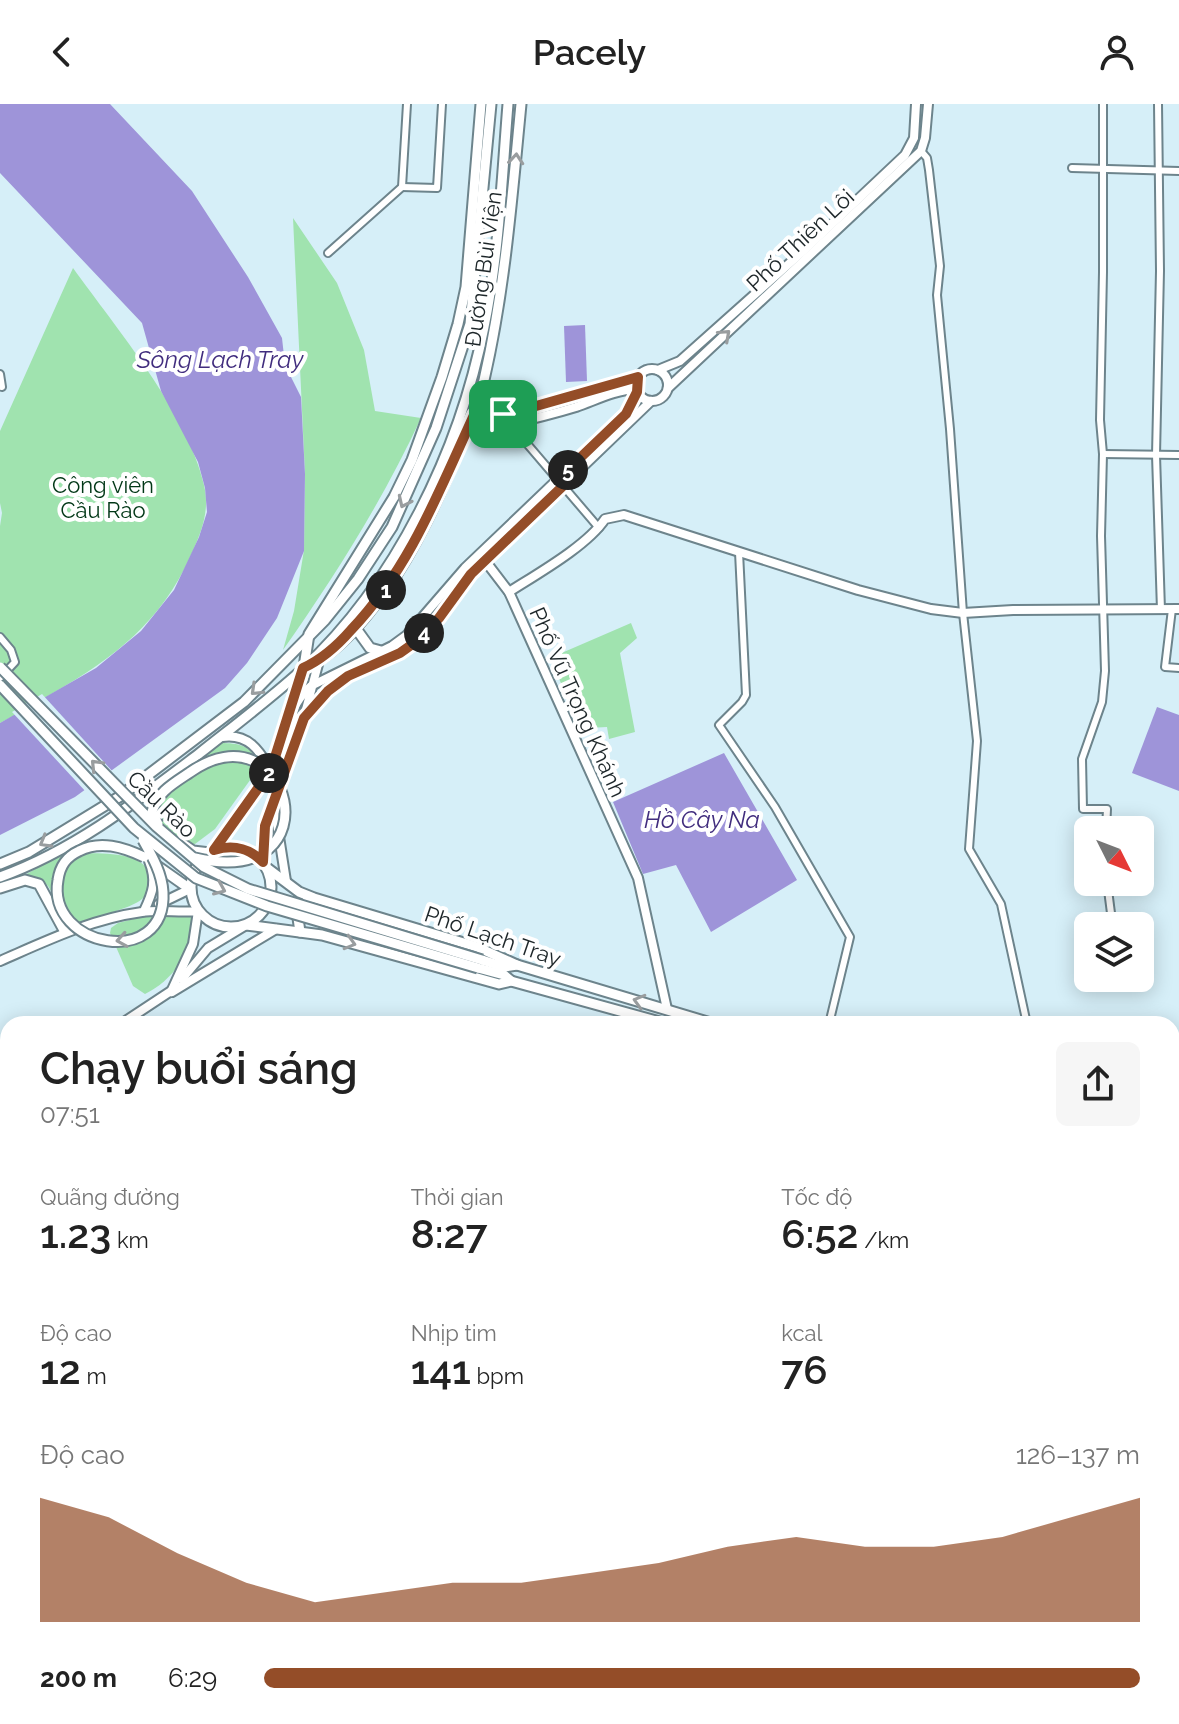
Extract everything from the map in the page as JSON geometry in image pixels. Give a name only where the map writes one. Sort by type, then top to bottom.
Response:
[{"type":"main road","name":"Đường Bùi Viện","points":[[309,634],[394,497],[412,460],[442,377],[466,287],[481,104]]},
{"type":"main road","name":"Đường Bùi Viện","points":[[0,864],[29,852],[79,823],[160,768],[244,702],[325,620],[358,579],[392,527],[417,476],[454,378],[470,324],[491,104]]},
{"type":"main road","name":"Đường Bùi Viện","points":[[0,877],[35,864],[90,833],[221,737],[303,668],[374,587],[408,535],[438,470],[470,382],[484,328],[497,237],[508,104]]},
{"type":"main road","name":"Đường Bùi Viện","points":[[303,668],[319,661],[358,623],[401,568],[428,518],[474,415],[484,382],[503,281],[521,104]]},
{"type":"main road","points":[[916,104],[914,138],[910,146],[921,151],[928,104]]},
{"type":"main road","name":"Phố Thiên Lôi","points":[[658,370],[680,361],[813,242],[905,155],[910,146]]},
{"type":"main road","name":"Phố Thiên Lôi","points":[[668,388],[921,151]]},
{"type":"main road","points":[[479,236],[497,237]]},
{"type":"main road","points":[[292,706],[311,686],[392,646],[418,626],[448,586],[482,558],[629,417],[651,401],[660,399],[668,388],[666,377],[658,370],[647,370],[638,377],[515,412],[474,415]]},
{"type":"main road","points":[[442,377],[454,378]]},
{"type":"main road","points":[[629,417],[638,377]]},
{"type":"main road","points":[[466,433],[511,425],[623,390],[637,390]]},
{"type":"main road","points":[[637,390],[643,399],[651,401]]},
{"type":"main road","points":[[509,592],[599,528],[605,519],[624,515],[899,602],[963,613],[1175,609]]},
{"type":"main road","points":[[304,718],[328,691],[348,676],[400,653],[414,643],[439,618],[482,558]]},
{"type":"main road","name":"Phố Vũ Trọng Khánh","points":[[482,558],[509,592],[638,878],[667,1009]]},
{"type":"main road","points":[[358,623],[357,630],[370,648],[381,651]]},
{"type":"main road","points":[[246,925],[219,927],[207,921],[198,911],[190,889],[195,868],[212,852],[271,770],[303,668],[309,634]]},
{"type":"main road","points":[[171,992],[208,948],[265,910],[270,899],[272,887],[265,865],[265,826],[304,718],[322,648]]},
{"type":"main road","name":"Cầu Rào","points":[[0,667],[156,826],[217,875],[248,889],[480,964],[511,981]]},
{"type":"main road","name":"Cầu Rào","points":[[0,685],[140,833],[189,873],[230,893],[480,964],[517,965]]},
{"type":"main road","points":[[221,737],[231,735],[248,740],[262,753],[271,770]]},
{"type":"main road","points":[[192,857],[236,862],[254,858],[268,849],[279,835],[286,812],[280,787],[272,774],[253,761],[239,757],[207,761],[167,788],[156,799],[153,817],[193,851],[212,852],[224,847],[246,849],[265,865]]},
{"type":"main road","points":[[274,800],[286,881]]},
{"type":"main road","points":[[140,833],[162,884],[162,903],[153,924],[141,935],[120,943],[100,940],[81,932],[63,910],[57,886],[63,864],[78,851],[98,845],[125,849],[146,859],[190,889]]},
{"type":"main road","points":[[144,911],[155,888],[154,874],[146,859]]},
{"type":"main road","name":"Phố Lạch Tray","points":[[265,865],[299,892],[314,898],[477,947],[517,965],[689,1016]]},
{"type":"main road","points":[[0,888],[25,880],[39,884],[65,932]]},
{"type":"main road","points":[[0,961],[65,932],[144,911],[190,889]]},
{"type":"main road","points":[[300,932],[297,911],[314,898]]},
{"type":"main road","points":[[144,911],[198,911]]},
{"type":"main road","points":[[171,992],[193,944],[198,911]]},
{"type":"main road","name":"Phố Lạch Tray","points":[[246,925],[322,935],[499,984],[511,981],[636,1016]]},
{"type":"main road","points":[[134,1016],[276,929]]},
{"type":"street","points":[[402,187],[407,104]]},
{"type":"street","points":[[328,253],[402,187],[437,188],[442,104]]},
{"type":"street","points":[[1103,104],[1100,420],[1105,671],[1102,702],[1082,759],[1083,809],[1107,809],[1107,816]]},
{"type":"street","points":[[1158,104],[1156,455],[1161,610]]},
{"type":"street","points":[[921,151],[927,158],[929,170],[940,266],[937,295],[963,613],[977,741],[969,849],[1001,904],[1025,1016]]},
{"type":"street","points":[[1072,168],[1179,171]]},
{"type":"street","points":[[0,374],[2,387]]},
{"type":"street","points":[[511,425],[599,528]]},
{"type":"street","points":[[1103,454],[1179,455]]},
{"type":"street","points":[[739,552],[746,695],[719,725],[775,807],[850,937],[831,1016]]},
{"type":"street","points":[[1175,609],[1165,667],[1179,668]]},
{"type":"street","points":[[0,637],[11,650],[15,662],[0,678]]},
{"type":"green space","points":[[293,218],[337,283],[364,350],[375,411],[421,418],[357,537],[283,650],[294,611],[304,550],[305,474]]},
{"type":"green space","name":"Công viên Cầu Rào","points":[[73,268],[149,372],[183,429],[204,485],[204,520],[179,579],[166,600],[134,636],[76,679],[0,723],[0,431]]},
{"type":"green space","points":[[631,623],[637,638],[620,653],[635,732],[609,739],[607,727],[588,728],[585,719],[577,720],[550,658]]},
{"type":"green space","points":[[221,743],[235,744],[251,751],[258,769],[215,829],[195,844],[183,846],[146,815],[148,805],[164,784],[200,755]]},
{"type":"green space","points":[[64,853],[113,854],[137,860],[150,876],[148,892],[129,906],[71,925],[48,886],[38,877],[23,876]]},
{"type":"green space","points":[[153,914],[188,915],[194,919],[193,931],[186,953],[173,973],[145,994],[133,986],[110,933],[118,923]]},
{"type":"water","name":"Sông Lạch Tray","points":[[0,104],[110,104],[192,191],[248,277],[282,338],[285,365],[301,397],[305,474],[304,551],[277,618],[247,663],[225,688],[75,797],[0,835],[0,723],[96,668],[141,631],[174,590],[207,512],[198,462],[161,391],[142,323],[0,173]]},
{"type":"water","points":[[585,325],[587,381],[566,382],[564,326]]},
{"type":"water","points":[[1157,707],[1179,715],[1179,791],[1132,773]]},
{"type":"water","name":"Hồ Cây Na","points":[[724,753],[797,880],[711,932],[676,865],[643,874],[613,802]]},
{"type":"pier","points":[[42,694],[114,773],[87,793],[12,712]]},
{"type":"route","points":[[638,377],[637,392],[626,414],[558,479],[564,485],[471,574],[439,618],[400,653],[348,676],[328,691],[304,718],[265,826],[263,862],[246,849],[224,847],[214,850],[271,770],[303,668],[319,661],[337,645],[376,603],[401,568],[428,518],[474,415],[503,414],[638,377]]}]
